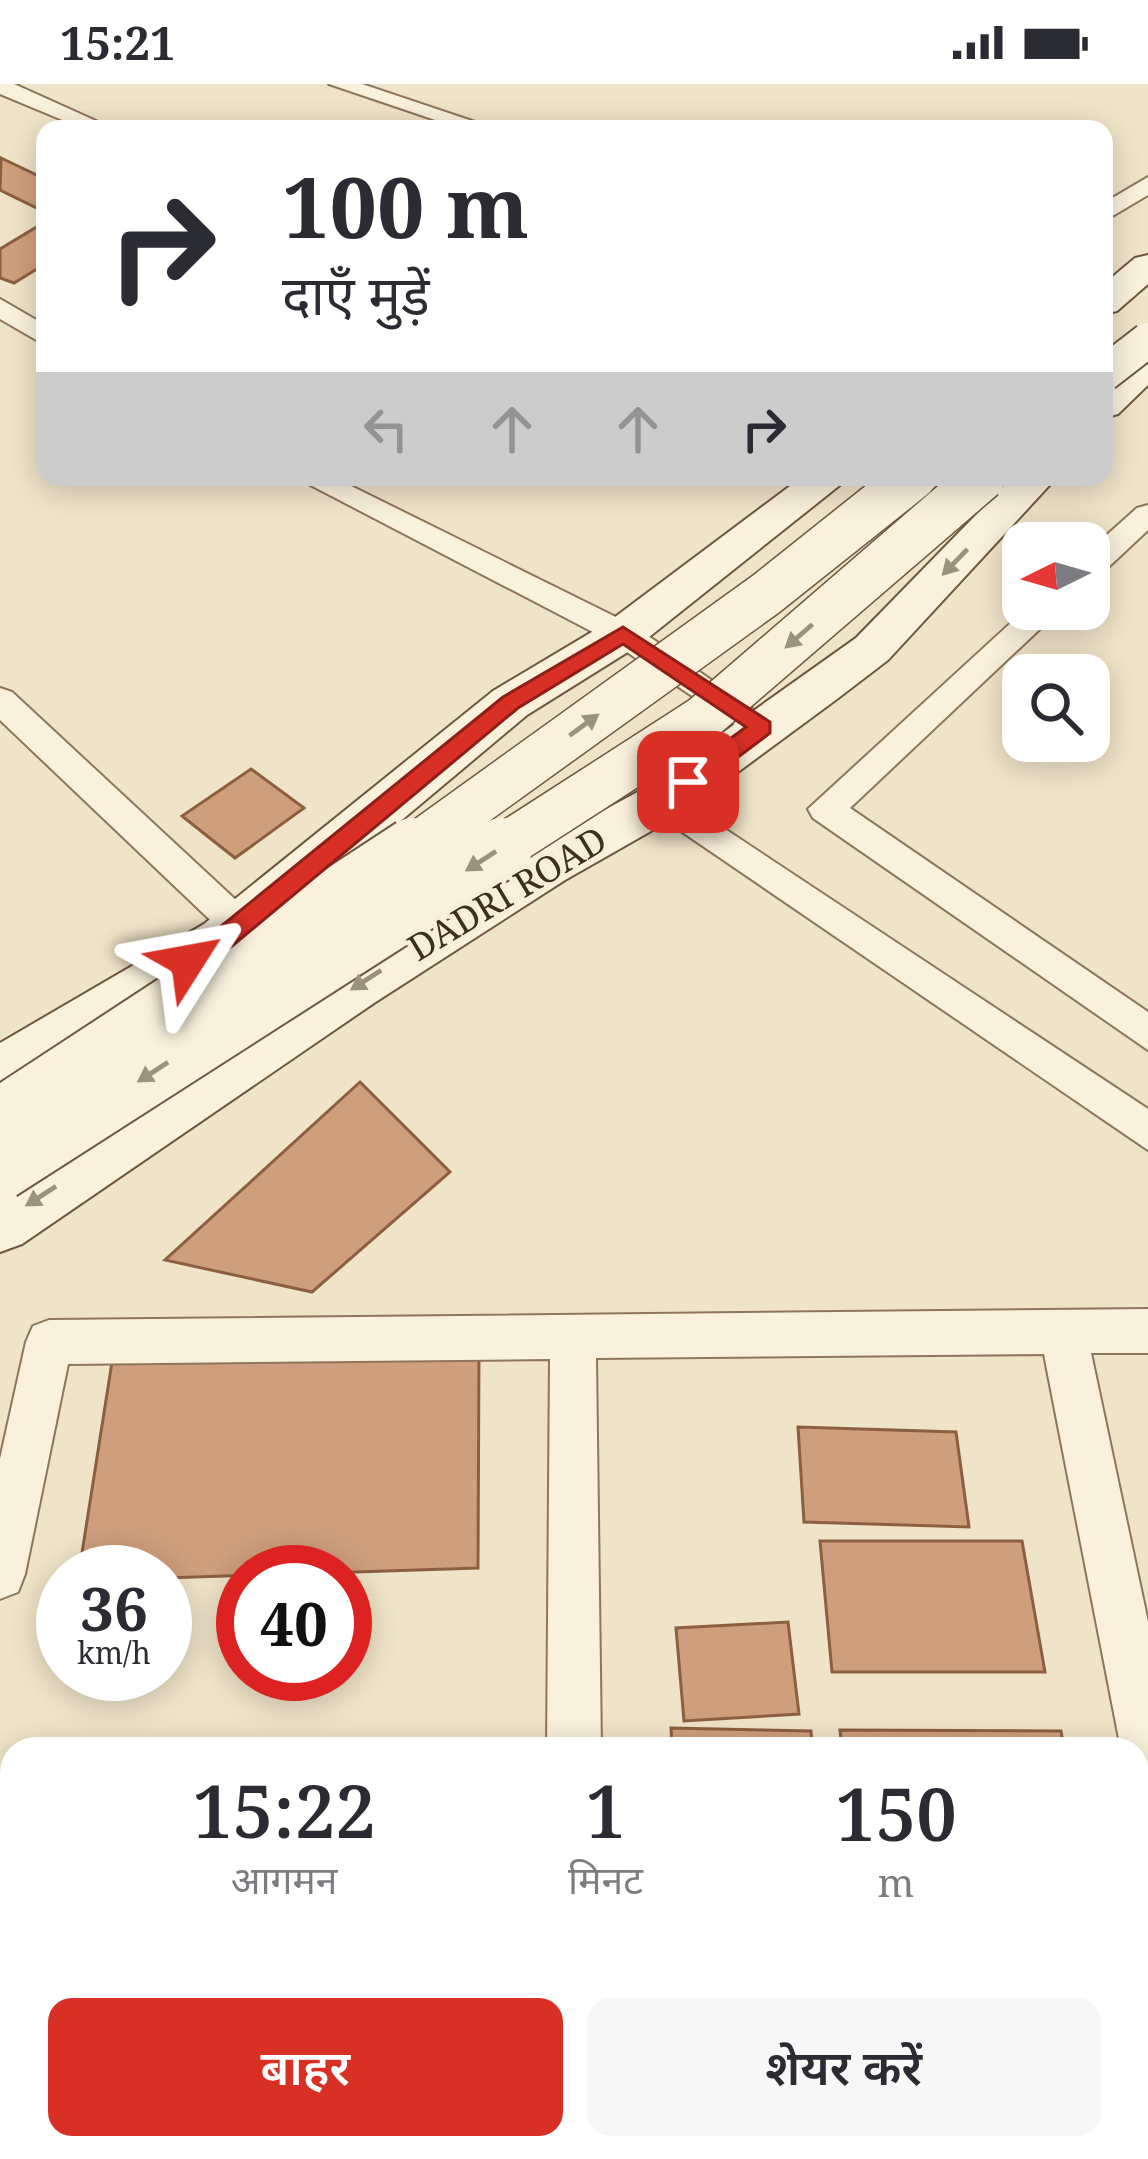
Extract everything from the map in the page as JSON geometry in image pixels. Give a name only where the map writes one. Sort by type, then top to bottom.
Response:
[{"type":"main road","points":[[1113,295],[1148,266]]},
{"type":"main road","points":[[1113,319],[1148,292]]},
{"type":"main road","points":[[1126,378],[1148,340]]},
{"type":"main road","points":[[0,1073],[239,926],[510,703],[623,634],[817,486]]},
{"type":"main road","points":[[0,1119],[400,857],[766,594],[903,486]]},
{"type":"main road","points":[[0,1170],[702,718],[973,486]]},
{"type":"main road","name":"DADRI ROAD","points":[[0,1224],[354,987],[546,866],[663,801],[872,649],[1027,486]]},
{"type":"street","points":[[340,84],[456,120]]},
{"type":"street","points":[[0,86],[81,120]]},
{"type":"street","points":[[1113,208],[1148,184]]},
{"type":"street","points":[[0,307],[36,331]]},
{"type":"street","points":[[328,486],[623,634],[762,727]]},
{"type":"street","points":[[1110,549],[1148,514]]},
{"type":"street","points":[[1022,630],[826,809],[1148,1033]]},
{"type":"street","points":[[0,700],[239,926]]},
{"type":"street","points":[[663,801],[1148,1132]]},
{"type":"street","points":[[0,1574],[49,1342],[1148,1331]]},
{"type":"street","points":[[1063,1332],[1146,1737]]},
{"type":"street","points":[[573,1337],[574,1737]]},
{"type":"building","points":[[1,158],[36,175],[36,208],[0,190]]},
{"type":"building","points":[[36,227],[36,270],[14,283],[0,278],[0,249]]},
{"type":"building","points":[[251,769],[304,808],[235,858],[182,816]]},
{"type":"building","points":[[360,1082],[450,1172],[312,1292],[165,1260]]},
{"type":"building","points":[[479,1351],[478,1568],[372,1571],[372,1545],[216,1545],[216,1576],[192,1577],[192,1545],[83,1545],[112,1362]]},
{"type":"building","points":[[798,1427],[956,1432],[969,1527],[804,1522]]},
{"type":"building","points":[[820,1541],[1022,1541],[1045,1672],[832,1672]]},
{"type":"building","points":[[788,1622],[799,1714],[684,1721],[676,1628]]},
{"type":"building","points":[[671,1728],[811,1731],[811,1737],[671,1737]]},
{"type":"building","points":[[840,1730],[1061,1731],[1062,1737],[841,1737]]},
{"type":"route","points":[[188,961],[223,939],[510,703],[623,634],[762,727],[688,782]]}]
